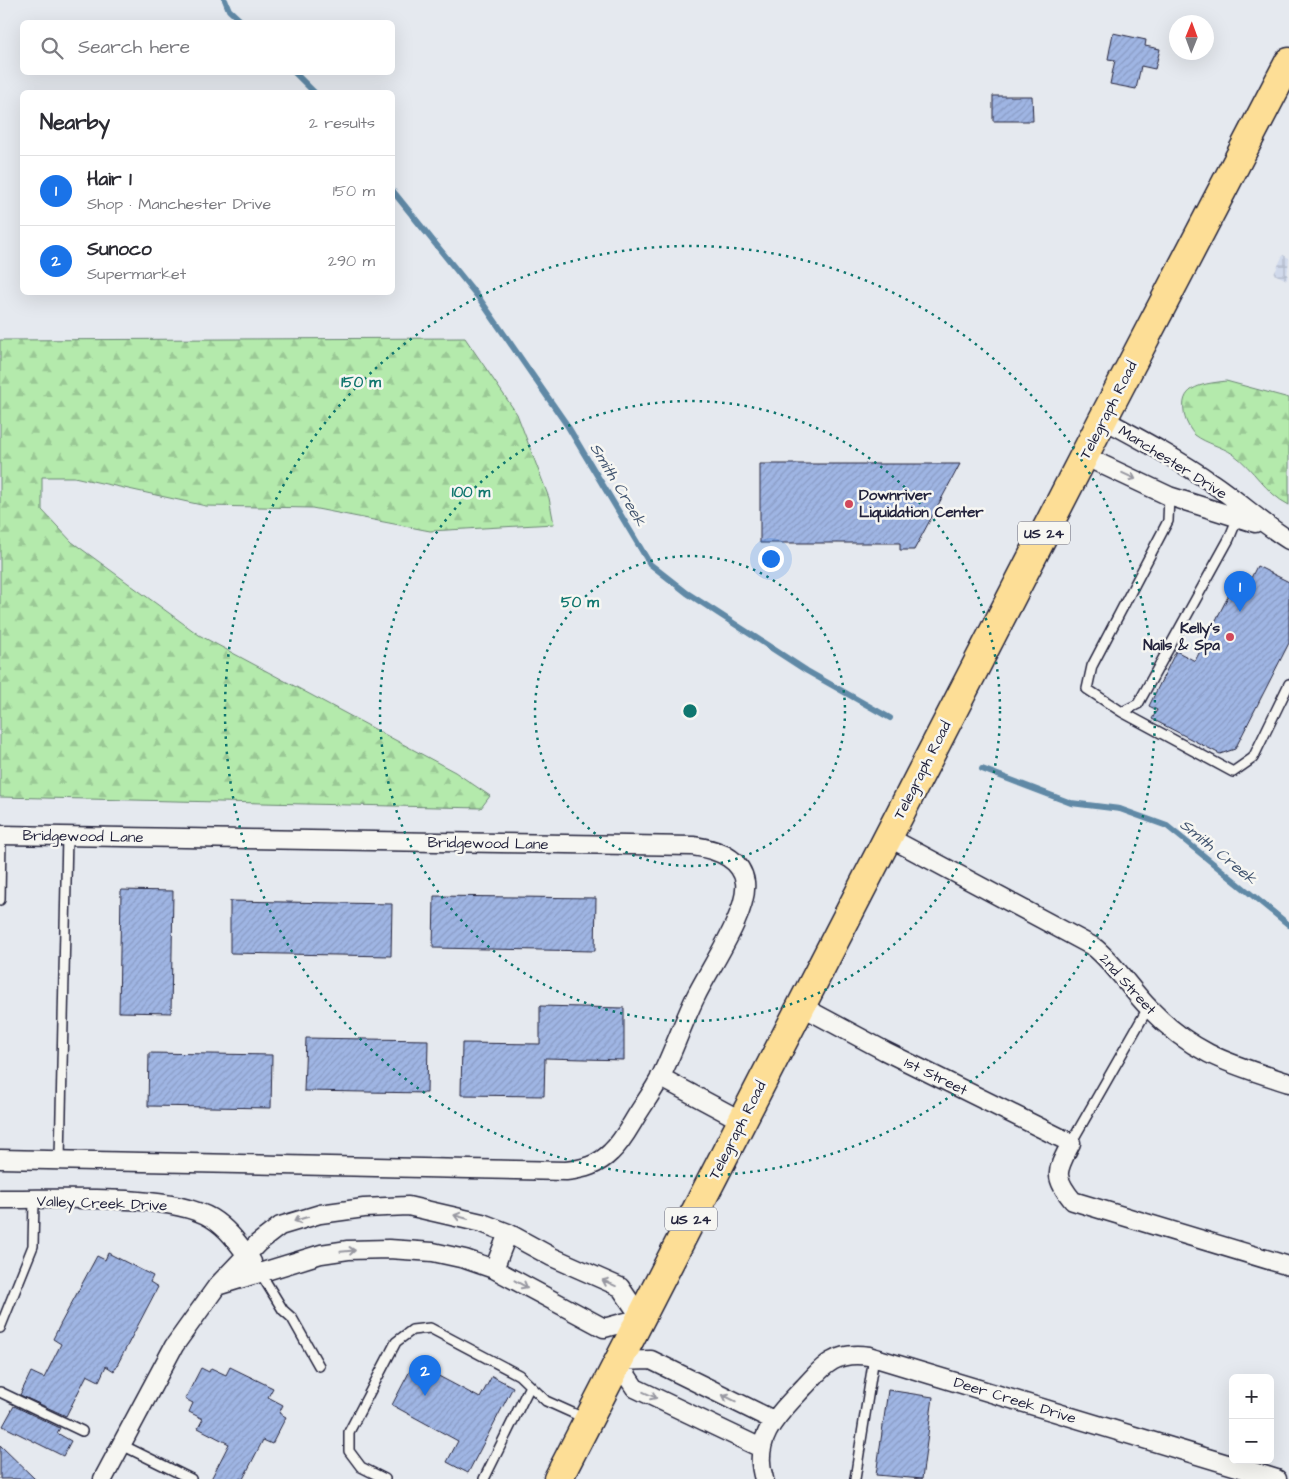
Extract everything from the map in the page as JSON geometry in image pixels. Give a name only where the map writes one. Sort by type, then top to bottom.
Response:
[{"type":"main road","name":"Telegraph Road","points":[[558,1479],[1102,420],[1289,62]]},
{"type":"street","name":"Manchester Drive","points":[[1102,420],[1159,449],[1213,483],[1265,526],[1289,540]]},
{"type":"street","name":"Manchester Drive","points":[[1084,456],[1170,496],[1265,526]]},
{"type":"street","name":"Bridgewood Lane","points":[[0,1159],[574,1170],[595,1165],[610,1154],[622,1141],[660,1077],[696,996],[737,919],[745,896],[745,882],[739,868],[720,852],[709,848],[693,846],[1,836]]},
{"type":"street","name":"2nd Street","points":[[888,837],[1094,947],[1108,959],[1148,1008],[1184,1041],[1220,1061],[1289,1083]]},
{"type":"street","name":"1st Street","points":[[801,1006],[886,1051],[1071,1143]]},
{"type":"street","points":[[660,1077],[742,1121]]},
{"type":"street","points":[[1071,1143],[1059,1167],[1060,1184],[1074,1201],[1289,1266]]},
{"type":"street","name":"Valley Creek Drive","points":[[0,1199],[124,1201],[179,1206],[210,1218],[232,1235],[261,1274]]},
{"type":"street","points":[[103,1479],[174,1346],[217,1286],[247,1254],[280,1226],[320,1214],[364,1208],[408,1206],[448,1213],[508,1233],[552,1257],[620,1287],[641,1318],[604,1328],[494,1269],[465,1258],[434,1252],[389,1249],[348,1250],[321,1254],[217,1286]]},
{"type":"street","points":[[494,1269],[508,1233]]},
{"type":"street","name":"Deer Creek Drive","points":[[760,1448],[773,1420],[822,1367],[833,1360],[857,1354],[874,1357],[1277,1479]]},
{"type":"street","points":[[617,1361],[651,1360],[773,1420]]},
{"type":"street","points":[[617,1361],[635,1388],[760,1448],[764,1479]]},
{"type":"lane","points":[[1170,496],[1168,520],[1092,666],[1086,689],[1122,712],[1233,772],[1253,758],[1289,684]]},
{"type":"lane","points":[[1122,712],[1138,704],[1229,538],[1238,517]]},
{"type":"lane","points":[[0,900],[1,836]]},
{"type":"lane","points":[[60,1159],[67,836]]},
{"type":"lane","points":[[1071,1143],[1148,1008]]},
{"type":"lane","points":[[0,1328],[33,1246],[34,1200]]},
{"type":"lane","points":[[261,1274],[283,1310],[292,1318],[319,1366]]},
{"type":"lane","points":[[385,1479],[361,1467],[349,1451],[349,1432],[396,1342],[412,1330],[430,1328],[519,1375],[546,1401],[588,1420]]},
{"type":"lane","points":[[855,1479],[874,1357]]},
{"type":"lane","points":[[484,1479],[530,1386]]},
{"type":"lane","points":[[0,1392],[82,1431]]},
{"type":"lane","points":[[122,1445],[191,1479]]},
{"type":"shaded area","points":[[1283,255],[1289,258],[1287,280],[1274,274]]},
{"type":"green space","points":[[465,338],[517,414],[549,498],[554,524],[430,531],[312,508],[206,506],[74,477],[42,477],[42,510],[72,542],[199,635],[455,772],[490,796],[481,808],[0,797],[0,340]]},
{"type":"green space","points":[[1226,381],[1289,398],[1289,505],[1266,488],[1233,454],[1195,435],[1188,424],[1184,414],[1184,402],[1190,391],[1202,385]]},
{"type":"building","points":[[1113,33],[1146,40],[1145,46],[1160,49],[1155,69],[1141,66],[1136,89],[1110,84],[1115,60],[1108,59]]},
{"type":"building","points":[[993,96],[1032,96],[1033,121],[993,121]]},
{"type":"building","name":"Downriver Liquidation Center","points":[[760,464],[960,464],[914,550],[900,550],[900,543],[760,543]]},
{"type":"building","points":[[1257,566],[1289,582],[1289,643],[1235,749],[1220,754],[1152,719],[1157,710],[1149,706],[1176,651],[1195,661],[1238,577],[1249,582]]},
{"type":"building","points":[[121,890],[173,891],[171,1013],[119,1012]]},
{"type":"building","points":[[434,896],[596,898],[595,951],[433,948]]},
{"type":"building","points":[[230,901],[392,904],[391,956],[230,953]]},
{"type":"building","points":[[540,1006],[624,1008],[624,1060],[545,1058],[544,1096],[461,1095],[462,1043],[540,1044]]},
{"type":"building","points":[[306,1038],[428,1040],[427,1093],[304,1091]]},
{"type":"building","points":[[149,1053],[272,1055],[271,1108],[148,1106]]},
{"type":"building","points":[[108,1253],[153,1276],[150,1282],[158,1287],[114,1371],[106,1366],[99,1381],[87,1375],[66,1416],[20,1395],[31,1372],[44,1378],[61,1344],[53,1339],[61,1323],[97,1256],[105,1260]]},
{"type":"building","points":[[414,1363],[480,1398],[492,1376],[513,1387],[468,1473],[447,1462],[458,1441],[392,1405]]},
{"type":"building","points":[[230,1367],[273,1388],[268,1397],[283,1405],[279,1413],[286,1417],[272,1444],[263,1440],[243,1479],[211,1479],[229,1444],[198,1428],[203,1419],[189,1412],[193,1403],[185,1399],[201,1368],[209,1372],[211,1368],[226,1375]]},
{"type":"building","points":[[888,1390],[933,1397],[922,1479],[876,1475]]},
{"type":"building","points":[[14,1406],[60,1428],[57,1433],[71,1441],[63,1456],[3,1426]]},
{"type":"building","points":[[0,1445],[35,1479],[0,1479]]},
{"type":"waterway","name":"Smith Creek","points":[[225,0],[229,10],[240,20]]},
{"type":"waterway","name":"Smith Creek","points":[[297,75],[312,90]]},
{"type":"waterway","name":"Smith Creek","points":[[395,194],[479,298],[567,425],[650,564],[687,593],[807,671],[890,718]]},
{"type":"waterway","name":"Smith Creek","points":[[982,769],[1071,803],[1120,809],[1167,826],[1289,925]]},
{"type":"place","name":"Downriver Liquidation Center","points":[[849,504]]},
{"type":"place","name":"Hair 1","points":[[1240,612]]},
{"type":"place","name":"Kelly's Nails & Spa","points":[[1230,637]]},
{"type":"place","name":"Sunoco","points":[[425,1396]]}]
